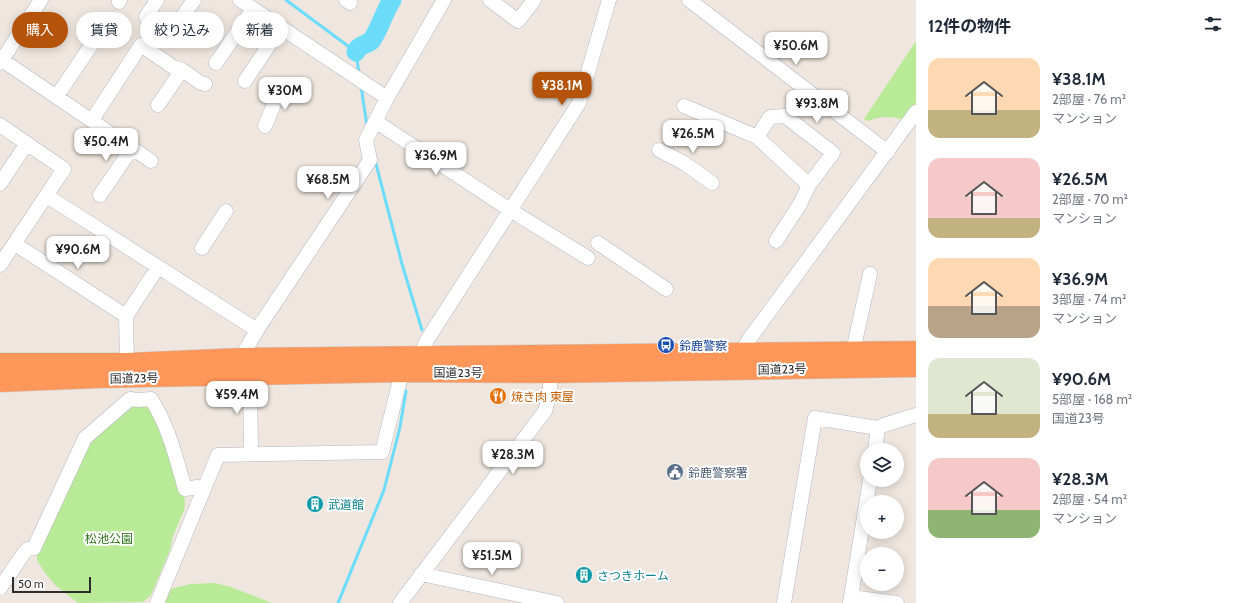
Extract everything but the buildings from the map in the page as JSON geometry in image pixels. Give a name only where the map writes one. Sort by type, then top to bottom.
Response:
[{"type":"highway","name":"国道23号","points":[[0,382],[98,378],[402,372],[552,364],[741,361],[916,351]]},
{"type":"highway","name":"国道23号","points":[[0,363],[127,362],[241,358],[420,357],[552,364]]},
{"type":"highway","name":"国道23号","points":[[741,361],[916,367]]},
{"type":"street","points":[[41,0],[1,62],[57,96],[151,161]]},
{"type":"street","points":[[149,12],[157,0]]},
{"type":"street","points":[[186,12],[194,0]]},
{"type":"street","points":[[240,0],[258,12]]},
{"type":"street","points":[[241,358],[257,330],[370,160],[366,140],[387,98],[444,0]]},
{"type":"street","points":[[490,0],[518,21],[534,0]]},
{"type":"street","points":[[420,357],[427,340],[579,103],[609,0]]},
{"type":"street","points":[[689,0],[888,152]]},
{"type":"street","points":[[216,63],[253,9]]},
{"type":"street","points":[[288,32],[387,98]]},
{"type":"street","points":[[92,120],[141,45],[173,67],[182,70],[201,83],[205,84]]},
{"type":"street","points":[[57,96],[89,48]]},
{"type":"street","points":[[245,81],[267,48]]},
{"type":"street","points":[[158,105],[182,70]]},
{"type":"street","points":[[266,126],[281,87]]},
{"type":"street","points":[[684,106],[757,137],[809,185]]},
{"type":"street","points":[[741,361],[750,338],[916,112]]},
{"type":"street","points":[[757,137],[770,117],[785,116],[833,153],[809,185],[800,204],[776,241]]},
{"type":"street","points":[[374,124],[588,258]]},
{"type":"street","points":[[0,125],[64,169],[0,265]]},
{"type":"street","points":[[0,184],[27,143]]},
{"type":"street","points":[[100,195],[128,154],[133,150]]},
{"type":"street","points":[[659,150],[684,163],[712,183]]},
{"type":"street","points":[[47,196],[257,330]]},
{"type":"street","points":[[202,248],[226,211]]},
{"type":"street","points":[[598,243],[666,289]]},
{"type":"street","points":[[15,244],[126,316]]},
{"type":"street","points":[[127,362],[126,316],[158,267]]},
{"type":"street","points":[[855,342],[870,274]]},
{"type":"street","points":[[400,603],[545,412],[549,396],[552,364]]},
{"type":"street","points":[[157,603],[218,455],[250,453],[382,452],[402,372]]},
{"type":"street","points":[[250,376],[250,453]]},
{"type":"street","points":[[0,588],[24,553],[34,548],[85,438],[130,399],[151,399],[168,432],[185,489],[197,487],[204,488]]},
{"type":"street","points":[[784,603],[815,418],[878,428],[916,415]]},
{"type":"street","points":[[875,443],[878,428]]},
{"type":"street","points":[[869,487],[851,600],[897,603]]},
{"type":"street","points":[[421,574],[507,598],[557,603]]},
{"type":"green space","points":[[916,41],[916,103],[904,120],[886,117],[868,121],[864,119]]},
{"type":"green space","name":"松池公園","points":[[127,405],[146,406],[148,409],[154,410],[184,495],[184,510],[173,536],[170,550],[151,595],[143,602],[78,603],[55,585],[45,573],[37,560],[37,547],[87,441]]},
{"type":"green space","points":[[215,583],[231,587],[272,603],[165,603],[171,589],[190,584]]},
{"type":"waterway","points":[[286,0],[356,52],[359,74]]},
{"type":"waterway","points":[[356,52],[360,46],[371,41],[392,0]]},
{"type":"waterway","points":[[361,86],[367,126]]},
{"type":"waterway","points":[[375,160],[402,264],[422,330]]},
{"type":"waterway","points":[[338,603],[384,490],[400,427],[406,391]]},
{"type":"place","name":"鈴鹿警察","points":[[666,345]]},
{"type":"place","name":"焼き肉 東屋","points":[[498,396]]},
{"type":"place","name":"鈴鹿警察署","points":[[675,472]]},
{"type":"place","name":"武道館","points":[[315,504]]},
{"type":"place","name":"さつきホーム","points":[[584,575]]}]
